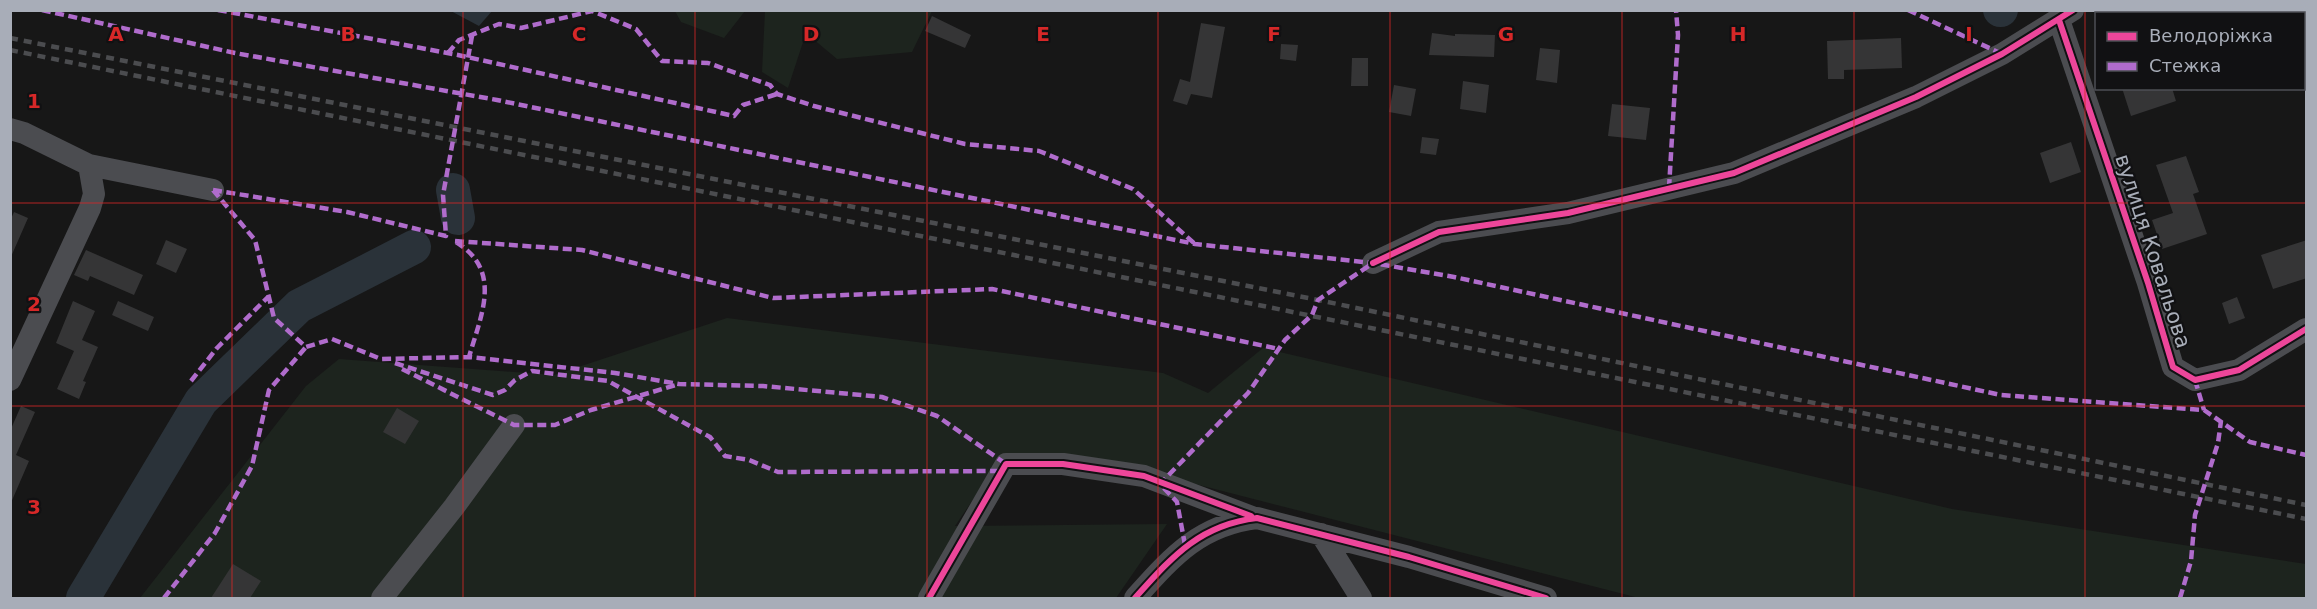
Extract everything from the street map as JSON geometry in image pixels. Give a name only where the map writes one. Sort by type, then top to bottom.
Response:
[{"type":"street","points":[[1373,263],[1439,232],[1568,213],[1734,172],[1916,97],[2002,54],[2066,15]]},
{"type":"street","name":"вулиця Ковальова","points":[[2066,15],[2173,367],[2195,380],[2239,370],[2307,329]]},
{"type":"street","points":[[10,129],[24,132],[89,165],[213,190]]},
{"type":"street","points":[[10,380],[90,208],[94,194],[89,165]]},
{"type":"street","points":[[382,598],[454,507],[514,425]]},
{"type":"street","points":[[929,598],[1006,464],[1063,464],[1144,476],[1257,518],[1408,557],[1546,598]]},
{"type":"street","points":[[1135,598],[1185,545],[1234,521],[1257,518]]},
{"type":"street","points":[[1321,534],[1361,598]]},
{"type":"shaded area","points":[[449,10],[492,10],[492,11],[479,26]]},
{"type":"shaded area","points":[[765,10],[932,11],[912,52],[837,59],[806,33],[788,88],[762,72]]},
{"type":"shaded area","points":[[675,11],[745,11],[724,38],[681,22]]},
{"type":"shaded area","points":[[727,318],[1163,373],[1208,393],[1263,348],[1952,509],[2306,564],[2306,598],[1639,598],[1102,460],[1002,457],[955,526],[1167,524],[1116,598],[140,598],[306,386],[339,359],[554,375]]},
{"type":"building","points":[[932,16],[971,35],[965,48],[925,31]]},
{"type":"building","points":[[1201,23],[1225,27],[1212,98],[1191,94],[1187,105],[1173,101],[1180,79],[1190,82]]},
{"type":"building","points":[[1432,33],[1455,36],[1455,34],[1495,35],[1494,57],[1429,55]]},
{"type":"building","points":[[1901,38],[1902,68],[1844,70],[1844,79],[1828,79],[1827,41]]},
{"type":"building","points":[[1281,44],[1298,45],[1296,61],[1280,59]]},
{"type":"building","points":[[1540,48],[1560,50],[1557,83],[1536,80]]},
{"type":"building","points":[[1352,58],[1368,58],[1368,86],[1351,86]]},
{"type":"building","points":[[1463,81],[1489,85],[1486,113],[1460,109]]},
{"type":"building","points":[[1394,85],[1416,89],[1411,116],[1389,112]]},
{"type":"building","points":[[2123,90],[2173,90],[2176,101],[2131,116]]},
{"type":"building","points":[[1612,104],[1650,108],[1646,140],[1608,136]]},
{"type":"building","points":[[1422,137],[1439,139],[1436,155],[1420,153]]},
{"type":"building","points":[[2071,142],[2081,172],[2050,183],[2040,153]]},
{"type":"building","points":[[2186,156],[2199,192],[2193,194],[2207,234],[2162,249],[2152,220],[2173,213],[2156,165]]},
{"type":"building","points":[[14,212],[28,218],[10,259],[10,221]]},
{"type":"building","points":[[166,240],[187,249],[176,273],[156,264]]},
{"type":"building","points":[[2307,240],[2307,278],[2273,289],[2261,255]]},
{"type":"building","points":[[86,250],[143,275],[134,295],[90,276],[88,281],[74,275]]},
{"type":"building","points":[[2237,297],[2245,318],[2229,324],[2222,303]]},
{"type":"building","points":[[73,301],[95,311],[82,340],[98,347],[83,381],[86,382],[79,399],[57,389],[74,351],[56,343]]},
{"type":"building","points":[[118,301],[154,317],[148,331],[112,315]]},
{"type":"building","points":[[21,406],[35,412],[16,455],[29,461],[10,505],[10,431]]},
{"type":"building","points":[[397,408],[419,421],[405,444],[383,432]]},
{"type":"building","points":[[233,564],[261,581],[250,598],[211,598]]},
{"type":"waterway","points":[[453,190],[458,218]]},
{"type":"waterway","points":[[83,598],[201,401],[299,306],[414,247]]},
{"type":"railway","points":[[10,38],[1318,300],[2306,505]]},
{"type":"railway","points":[[10,50],[2306,519]]},
{"type":"marked path","points":[[42,10],[235,53],[497,100],[1195,244],[1373,263],[1454,277],[2001,395],[2204,410],[2250,442],[2306,455]]},
{"type":"marked path","points":[[218,10],[458,55],[734,116],[743,105],[777,94]]},
{"type":"marked path","points":[[1669,188],[1678,35],[1676,10]]},
{"type":"marked path","points":[[1908,10],[2002,54]]},
{"type":"marked path","points":[[448,53],[459,40],[499,24],[521,28],[592,11],[636,29],[662,61],[708,63],[770,85],[777,94],[814,106],[965,144],[1039,151],[1133,189],[1195,244]]},
{"type":"marked path","points":[[213,190],[347,212],[446,236],[443,195],[472,36]]},
{"type":"marked path","points":[[213,190],[255,240],[274,318],[306,347],[332,339],[381,359],[469,357],[615,373],[679,384],[763,386],[882,397],[937,416],[1006,464]]},
{"type":"marked path","points":[[455,241],[582,250],[773,298],[992,289],[1279,349]]},
{"type":"marked path","points":[[456,242],[471,254],[480,266],[484,280],[483,310],[469,357]]},
{"type":"marked path","points":[[1185,545],[1177,502],[1160,484],[1248,393],[1285,340],[1312,315],[1318,300],[1373,263]]},
{"type":"marked path","points":[[191,381],[217,348],[268,297]]},
{"type":"marked path","points":[[164,598],[215,533],[252,466],[269,390],[306,347]]},
{"type":"marked path","points":[[395,363],[493,395],[505,390],[515,380],[532,371],[608,381],[710,437],[725,456],[749,460],[778,472],[1002,471]]},
{"type":"marked path","points":[[402,369],[514,425],[555,425],[591,410],[676,385]]},
{"type":"marked path","points":[[2195,380],[2204,410]]},
{"type":"marked path","points":[[2180,598],[2191,561],[2195,515],[2218,443],[2221,421]]},
{"type":"cycle path","points":[[1373,263],[1439,232],[1568,213],[1734,173],[1916,97],[2002,54],[2073,10]]},
{"type":"cycle path","points":[[2059,20],[2148,283],[2173,367],[2195,380],[2239,370],[2306,329]]},
{"type":"cycle path","points":[[929,598],[1006,464],[1063,464],[1144,476],[1251,516]]},
{"type":"cycle path","points":[[1135,598],[1188,545],[1219,528],[1257,518],[1409,557],[1546,598]]}]
